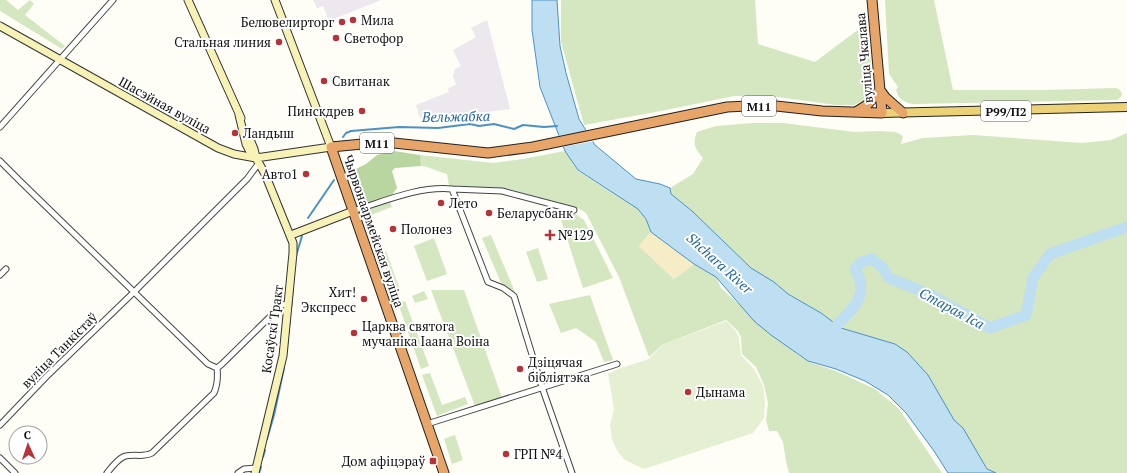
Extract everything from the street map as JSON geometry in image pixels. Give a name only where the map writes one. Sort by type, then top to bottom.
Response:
[{"type":"highway","name":"вуліца Чкалава","points":[[872,0],[882,113]]},
{"type":"highway","points":[[856,112],[867,105],[880,90],[885,97],[903,113]]},
{"type":"highway","name":"М11","points":[[331,147],[374,143],[394,143],[488,153],[533,147],[727,107],[767,106],[822,111],[882,113]]},
{"type":"highway","name":"Чырвонаармейская вуліца","points":[[331,147],[444,473]]},
{"type":"main road","name":"Косаўскі Тракт","points":[[188,0],[254,149],[257,160],[293,242],[283,356],[256,470]]},
{"type":"main road","name":"Чырвонаармейская вуліца","points":[[275,0],[331,147]]},
{"type":"main road","name":"Шасэйная вуліца","points":[[0,26],[202,140],[234,154],[257,160],[331,147]]},
{"type":"main road","name":"Р99/П2","points":[[882,113],[1127,107]]},
{"type":"main road","points":[[291,235],[353,211]]},
{"type":"street","points":[[0,127],[113,0]]},
{"type":"street","name":"вуліца Танкістаў","points":[[0,424],[247,179],[257,160]]},
{"type":"street","points":[[0,161],[208,364],[217,368]]},
{"type":"street","points":[[353,211],[421,190],[437,188],[502,191],[574,210]]},
{"type":"street","points":[[452,189],[488,282],[504,288],[514,296],[542,387],[572,473]]},
{"type":"street","points":[[0,275],[6,269]]},
{"type":"street","points":[[217,368],[282,305],[288,304]]},
{"type":"street","points":[[427,424],[617,364]]},
{"type":"street","points":[[107,473],[119,460],[124,457],[147,456],[152,453],[214,393],[217,385],[217,368]]},
{"type":"street","points":[[0,458],[15,473]]},
{"type":"street","points":[[238,473],[244,469],[256,470]]},
{"type":"shaded area","points":[[313,0],[381,0],[329,21],[323,6],[317,8]]},
{"type":"shaded area","points":[[487,20],[510,109],[449,117],[420,118],[416,105],[449,92],[448,88],[456,85],[453,76],[455,69],[461,66],[453,50],[476,37],[471,28]]},
{"type":"green space","points":[[0,0],[6,0],[18,10],[30,0],[34,4],[25,15],[65,46],[62,49],[0,11]]},
{"type":"green space","points":[[561,0],[755,0],[758,44],[815,62],[867,23],[873,84],[866,99],[854,105],[836,105],[770,96],[734,96],[584,125],[561,42]]},
{"type":"green space","points":[[885,0],[934,0],[953,90],[1116,88],[1120,90],[1122,94],[1121,97],[1117,100],[913,104],[902,100],[896,90],[898,87],[889,74]]},
{"type":"green space","points":[[754,123],[783,123],[854,132],[896,132],[903,136],[901,144],[923,138],[973,135],[1082,143],[1111,140],[1127,133],[1127,473],[996,473],[987,469],[963,428],[954,420],[895,344],[841,328],[821,313],[788,294],[774,282],[751,268],[692,211],[671,194],[670,188],[693,174],[703,158],[695,146],[697,132],[716,126]]},
{"type":"green space","points":[[394,151],[420,155],[421,166],[395,168],[392,171],[397,188],[392,195],[362,205],[352,177],[352,171],[366,164],[377,155]]},
{"type":"green space","points":[[565,151],[578,171],[638,209],[646,219],[651,232],[639,246],[674,279],[694,264],[716,277],[721,288],[742,307],[754,321],[800,356],[809,362],[836,371],[875,389],[899,409],[942,473],[789,473],[783,442],[777,431],[769,431],[766,420],[768,403],[764,385],[756,367],[742,354],[741,337],[738,331],[726,320],[662,345],[649,357],[619,277],[586,213],[576,207],[503,188],[449,186],[447,174],[421,166],[420,155],[493,163]]},
{"type":"green space","points":[[390,201],[392,207],[371,215],[368,208]]},
{"type":"green space","points":[[565,213],[574,213],[584,220],[613,278],[583,288],[560,217]]},
{"type":"green space","points":[[491,235],[515,292],[506,295],[482,238]]},
{"type":"green space","points":[[434,238],[447,274],[427,281],[414,246]]},
{"type":"green space","points":[[538,248],[548,279],[537,282],[526,252]]},
{"type":"green space","points":[[386,251],[400,290],[394,293],[381,253]]},
{"type":"green space","points":[[431,290],[464,290],[502,398],[475,406]]},
{"type":"green space","points":[[424,291],[428,299],[415,303],[412,296]]},
{"type":"green space","points":[[590,295],[613,360],[604,362],[596,342],[576,328],[561,333],[549,304]]},
{"type":"green space","points":[[405,301],[429,366],[421,369],[398,303]]},
{"type":"green space","name":"Дынама","points":[[726,321],[736,331],[739,338],[741,355],[754,369],[763,386],[765,401],[764,418],[753,433],[644,469],[625,460],[618,452],[612,440],[610,425],[614,409],[608,374],[618,369],[649,359],[662,345]]},
{"type":"green space","points":[[430,373],[442,405],[465,397],[468,404],[437,416],[422,375]]},
{"type":"green space","points":[[455,435],[463,460],[452,464],[444,439]]},
{"type":"sand","points":[[651,232],[694,264],[674,279],[639,246]]},
{"type":"water","name":"Shchara River","points":[[532,0],[557,0],[560,46],[566,73],[579,119],[595,145],[636,179],[660,184],[670,188],[671,194],[692,211],[751,268],[774,282],[788,294],[821,313],[841,328],[895,344],[907,352],[928,375],[954,420],[963,428],[987,469],[996,473],[948,473],[906,413],[888,395],[865,381],[836,369],[808,361],[771,335],[754,321],[716,277],[694,264],[651,232],[646,219],[638,209],[578,170],[565,151],[540,87],[532,30]]},
{"type":"pier","points":[[588,130],[595,141],[562,147],[557,136]]},
{"type":"waterway","name":"Вельжабка","points":[[343,137],[346,133],[351,131],[399,127],[438,128],[470,124],[479,126],[494,124],[514,129],[523,125],[544,127],[557,126]]},
{"type":"waterway","name":"Вельжабка","points":[[308,218],[334,180]]},
{"type":"waterway","name":"Старая Іса","points":[[837,325],[858,300],[861,286],[855,269],[861,262],[872,259],[883,268],[889,278],[931,295],[990,328],[1026,315],[1033,278],[1050,254],[1127,227]]},
{"type":"waterway","name":"Вельжабка","points":[[296,256],[302,236]]},
{"type":"waterway","name":"Вельжабка","points":[[291,309],[293,287]]},
{"type":"waterway","name":"Вельжабка","points":[[286,354],[290,318]]},
{"type":"waterway","name":"Вельжабка","points":[[267,439],[274,415],[284,368]]},
{"type":"waterway","name":"Вельжабка","points":[[263,457],[265,450]]},
{"type":"waterway","name":"Вельжабка","points":[[259,473],[261,467]]},
{"type":"place","name":"Мила","points":[[353,20]]},
{"type":"place","name":"Белювелирторг","points":[[342,22]]},
{"type":"place","name":"Светофор","points":[[336,38]]},
{"type":"place","name":"Стальная линия","points":[[279,42]]},
{"type":"place","name":"Свитанак","points":[[324,81]]},
{"type":"place","name":"Пинскдрев","points":[[362,111]]},
{"type":"place","name":"Ландыш","points":[[235,133]]},
{"type":"place","name":"Авто1","points":[[306,174]]},
{"type":"place","name":"Лето","points":[[441,203]]},
{"type":"place","name":"Беларусбанк","points":[[489,213]]},
{"type":"place","name":"Полонез","points":[[393,229]]},
{"type":"place","name":"№129","points":[[550,235]]},
{"type":"place","name":"Хит! Экспресс","points":[[364,299]]},
{"type":"place","name":"Царква святога мучаніка Іаана Воіна","points":[[354,333]]},
{"type":"place","name":"Дзіцячая бібліятэка","points":[[520,369]]},
{"type":"place","name":"Дынама","points":[[688,392]]},
{"type":"place","name":"ГРП №4","points":[[506,454]]},
{"type":"place","name":"Дом афіцэраў","points":[[433,461]]}]
